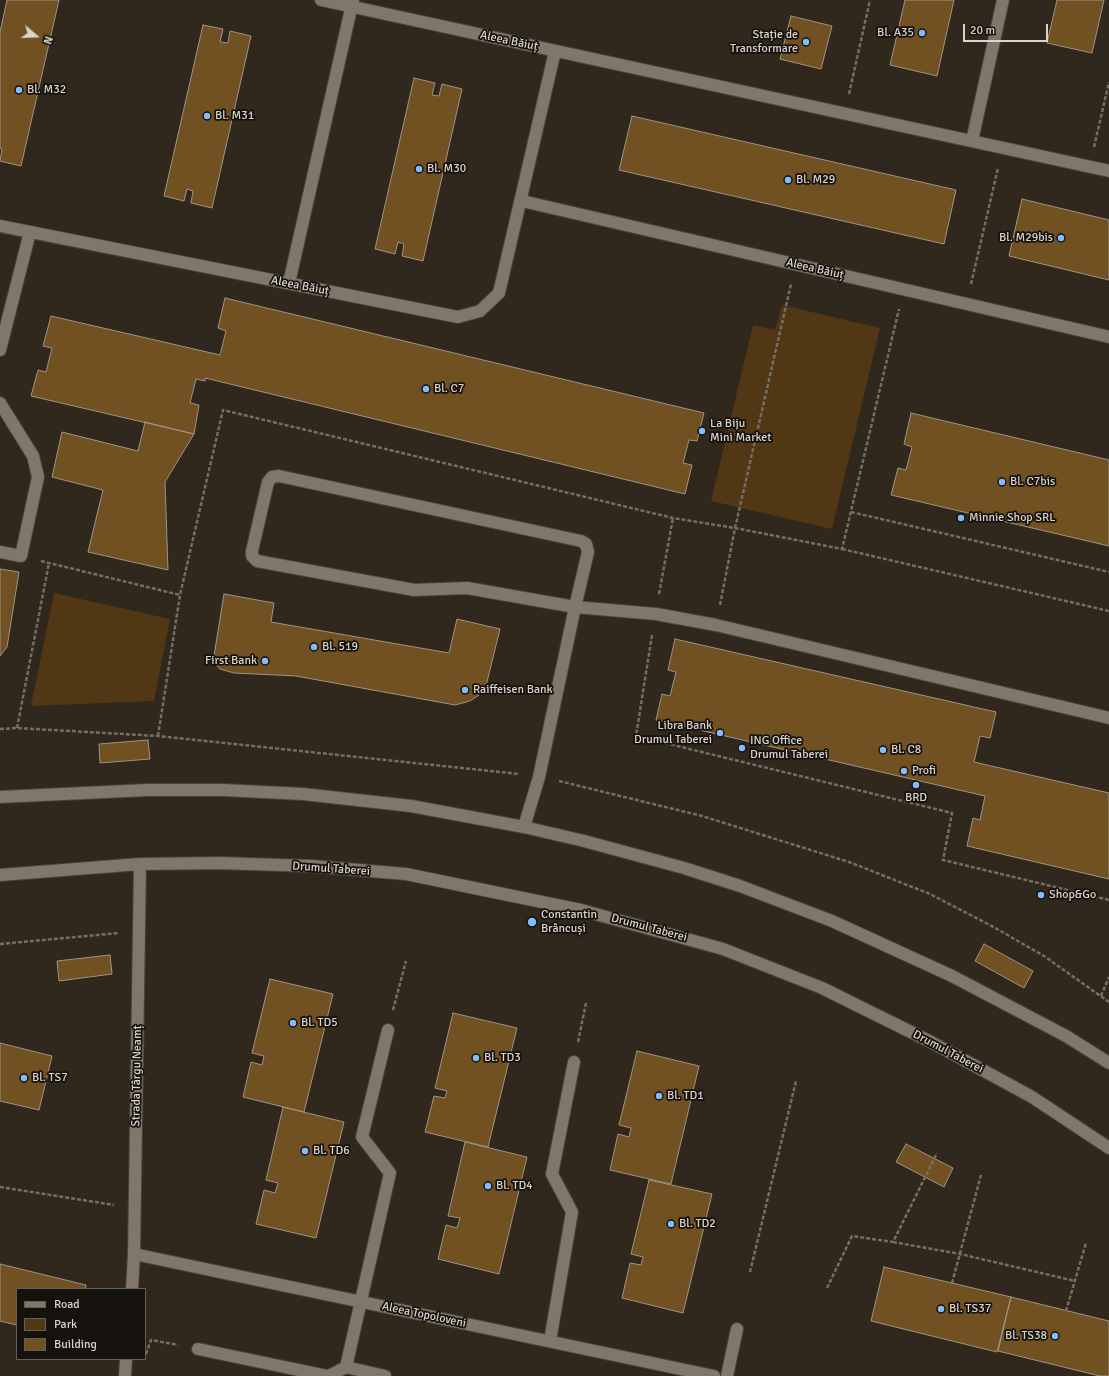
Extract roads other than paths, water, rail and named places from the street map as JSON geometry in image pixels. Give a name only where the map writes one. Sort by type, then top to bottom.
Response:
[{"type":"street","name":"Aleea Băiuț","points":[[321,0],[352,3],[555,50],[1109,171]]},
{"type":"street","points":[[972,141],[1003,0]]},
{"type":"street","points":[[289,283],[352,3]]},
{"type":"street","name":"Aleea Băiuț","points":[[0,226],[458,317],[480,311],[499,293],[522,201],[555,50]]},
{"type":"street","name":"Aleea Băiuț","points":[[522,201],[1109,337]]},
{"type":"street","points":[[0,350],[30,232]]},
{"type":"street","points":[[0,403],[33,456],[38,477],[21,556],[0,552]]},
{"type":"street","points":[[524,827],[539,777],[575,607],[588,552],[586,544],[581,541],[279,476],[272,477],[268,482],[252,551],[252,556],[257,561],[414,590],[467,588],[575,607],[656,614],[716,625],[1109,718]]},
{"type":"street","points":[[0,797],[147,790],[223,790],[303,794],[411,806],[524,827],[684,868],[740,886],[832,921],[952,976],[1066,1036],[1109,1063]]},
{"type":"street","name":"Drumul Taberei","points":[[0,875],[140,864],[219,863],[312,866],[406,874],[581,910],[723,949],[822,988],[931,1042],[1032,1097],[1109,1148]]},
{"type":"street","name":"Strada Târgu Neamț","points":[[132,1288],[135,1208],[140,864]]},
{"type":"street","points":[[346,1368],[390,1173],[362,1137],[388,1030]]},
{"type":"street","points":[[550,1341],[572,1212],[552,1174],[574,1062]]},
{"type":"street","name":"Aleea Topoloveni","points":[[134,1254],[714,1376]]},
{"type":"street","points":[[727,1376],[738,1329]]},
{"type":"street","points":[[198,1349],[328,1376],[346,1368],[385,1376]]},
{"type":"street","points":[[125,1376],[126,1360]]},
{"type":"place","name":"Bl. A35","points":[[922,33]]},
{"type":"place","name":"Stație de Transformare","points":[[806,42]]},
{"type":"place","name":"Bl. M32","points":[[19,90]]},
{"type":"place","name":"Bl. M31","points":[[207,116]]},
{"type":"place","name":"Bl. M30","points":[[419,169]]},
{"type":"place","name":"Bl. M29","points":[[788,180]]},
{"type":"place","name":"Bl. M29bis","points":[[1061,238]]},
{"type":"place","name":"Bl. C7","points":[[426,389]]},
{"type":"place","name":"La Biju Mini Market","points":[[702,431]]},
{"type":"place","name":"Bl. C7bis","points":[[1002,482]]},
{"type":"place","name":"Minnie Shop SRL","points":[[961,518]]},
{"type":"place","name":"Bl. 519","points":[[314,647]]},
{"type":"place","name":"First Bank","points":[[265,661]]},
{"type":"place","name":"Raiffeisen Bank","points":[[465,690]]},
{"type":"place","name":"Libra Bank Drumul Taberei","points":[[720,733]]},
{"type":"place","name":"ING Office Drumul Taberei","points":[[742,748]]},
{"type":"place","name":"Bl. C8","points":[[883,750]]},
{"type":"place","name":"Profi","points":[[904,771]]},
{"type":"place","name":"BRD","points":[[916,785]]},
{"type":"place","name":"Shop&Go","points":[[1041,895]]},
{"type":"place","name":"Constantin Brâncuși","points":[[532,922]]},
{"type":"place","name":"Bl. TD5","points":[[293,1023]]},
{"type":"place","name":"Bl. TD3","points":[[476,1058]]},
{"type":"place","name":"Bl. TS7","points":[[24,1078]]},
{"type":"place","name":"Bl. TD1","points":[[659,1096]]},
{"type":"place","name":"Bl. TD6","points":[[305,1151]]},
{"type":"place","name":"Bl. TD4","points":[[488,1186]]},
{"type":"place","name":"Bl. TD2","points":[[671,1224]]},
{"type":"place","name":"Bl. TS37","points":[[941,1309]]},
{"type":"place","name":"Bl. TS38","points":[[1055,1336]]}]
